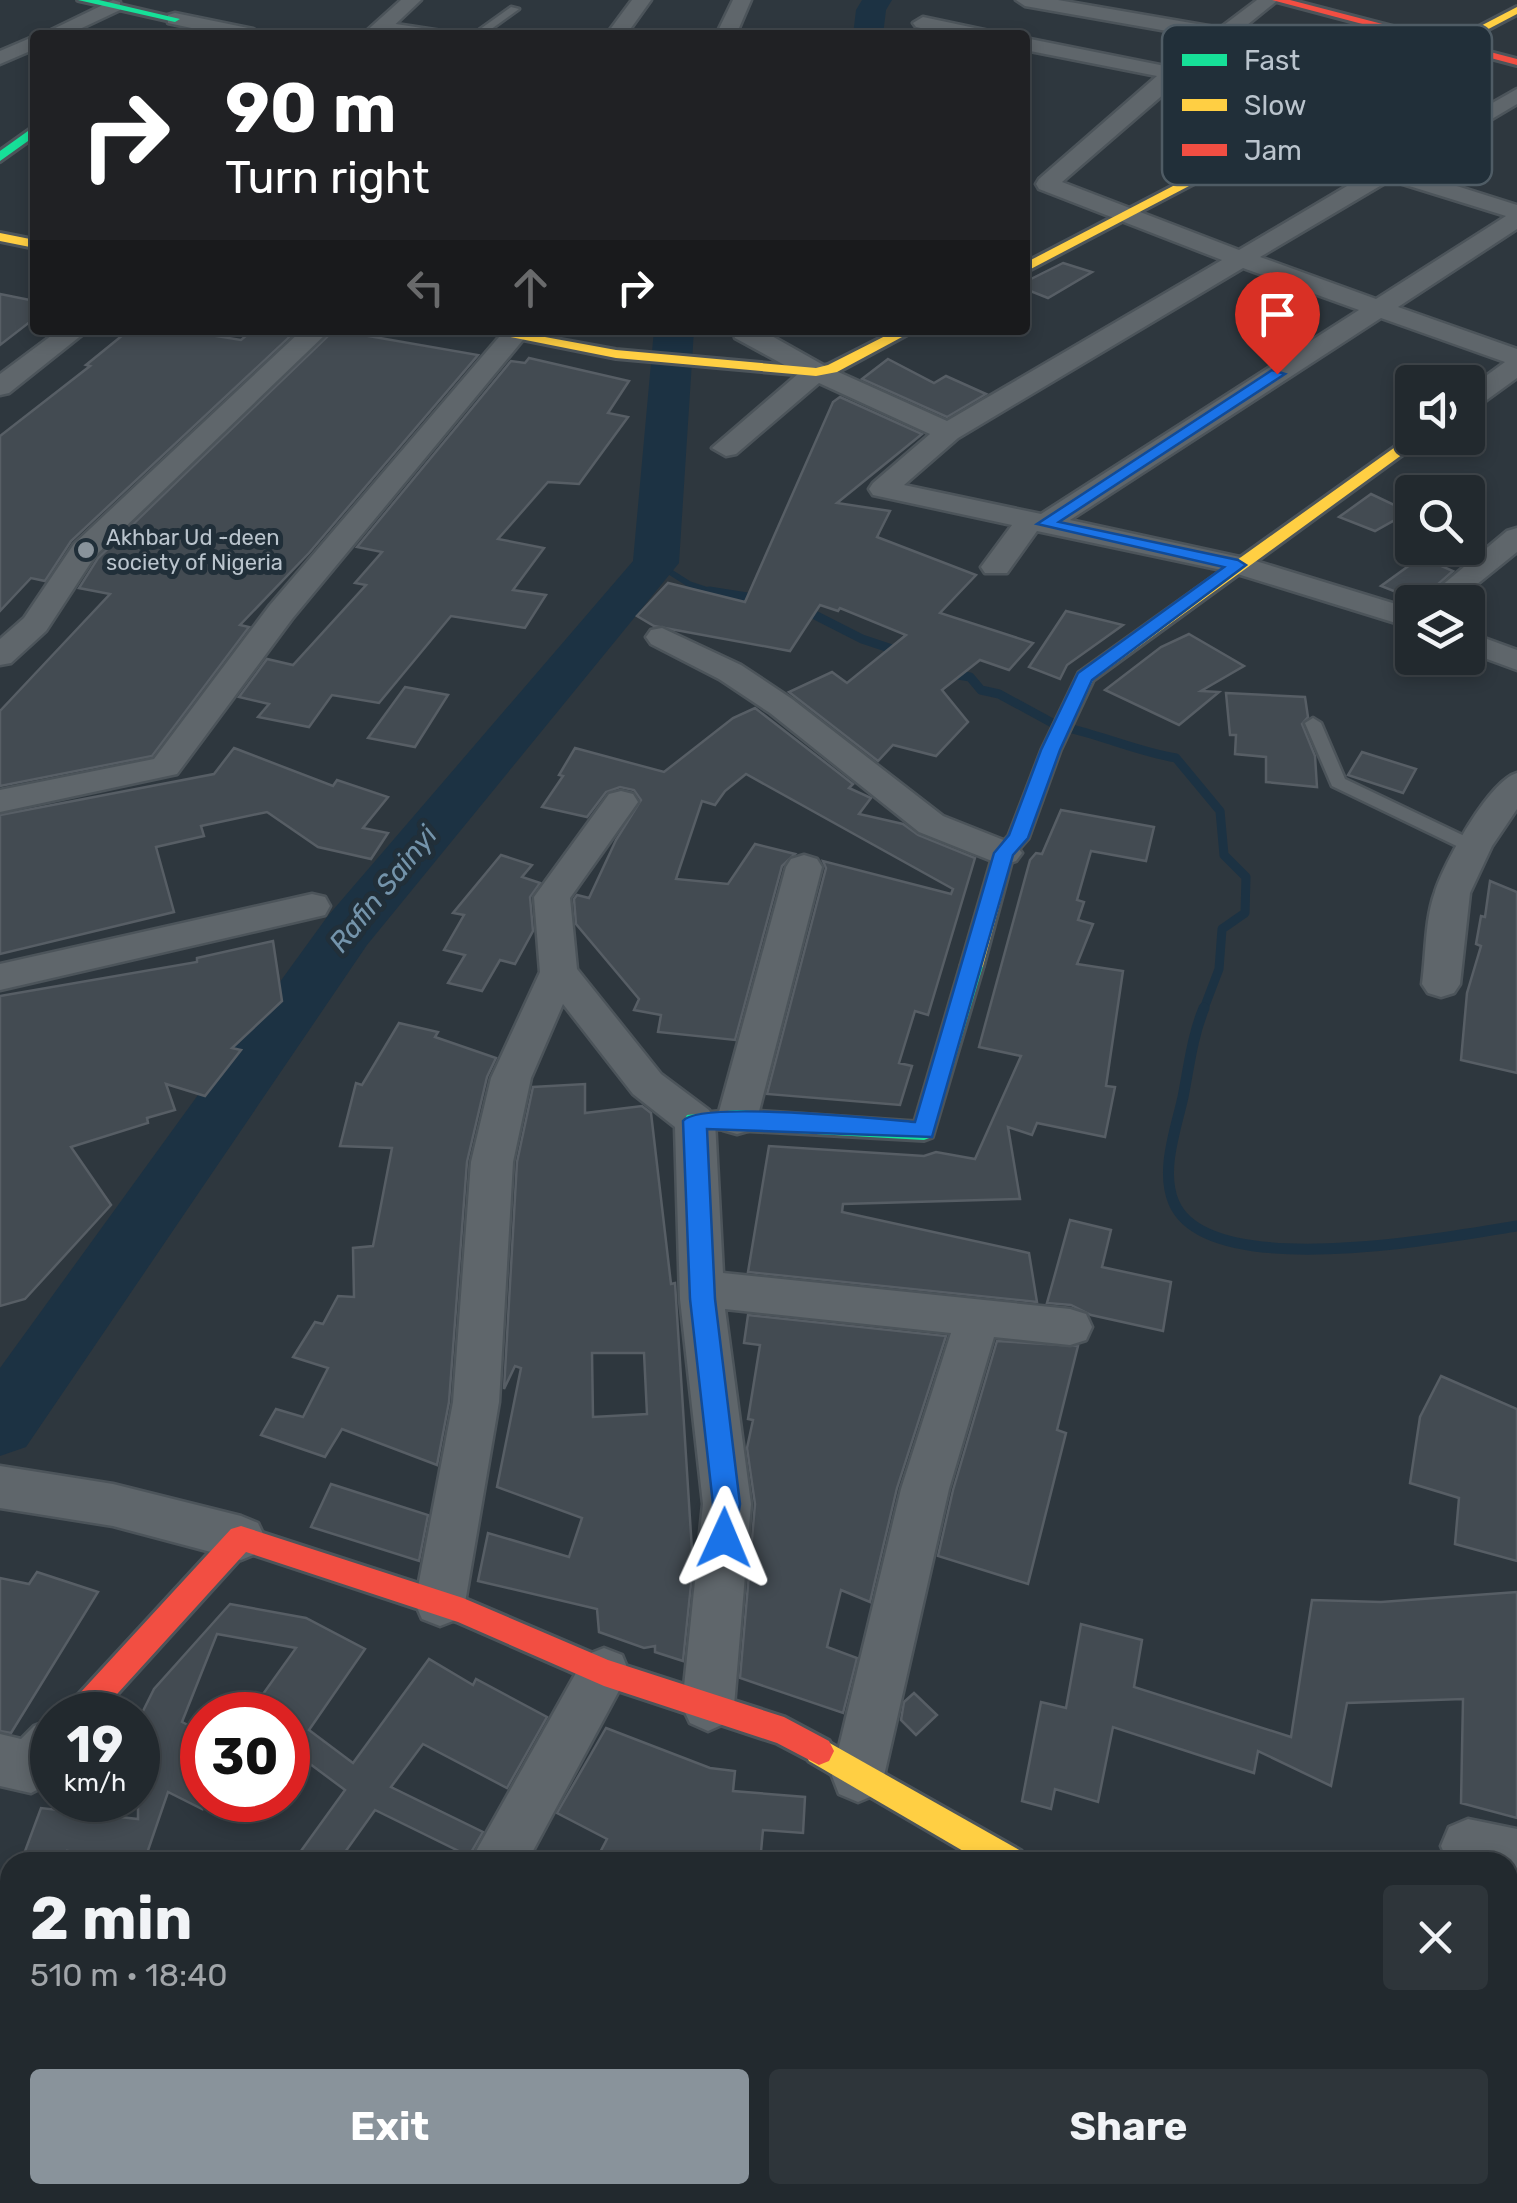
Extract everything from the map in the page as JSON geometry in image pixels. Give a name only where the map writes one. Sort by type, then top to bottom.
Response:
[{"type":"street","points":[[82,0],[227,30]]},
{"type":"street","points":[[162,30],[200,0]]},
{"type":"street","points":[[378,30],[412,0]]},
{"type":"street","points":[[620,30],[642,0]]},
{"type":"street","points":[[728,30],[742,0]]},
{"type":"street","points":[[1026,0],[1167,25]]},
{"type":"street","points":[[1237,25],[1269,0]]},
{"type":"street","points":[[1277,0],[1372,25]]},
{"type":"street","points":[[62,30],[113,6]]},
{"type":"street","points":[[1487,25],[1517,10]]},
{"type":"street","points":[[923,23],[957,30]]},
{"type":"street","points":[[0,58],[30,44]]},
{"type":"street","points":[[1030,45],[1162,67]]},
{"type":"street","points":[[1492,56],[1517,62]]},
{"type":"street","points":[[1162,82],[1047,184],[1122,216],[1517,358]]},
{"type":"street","points":[[1492,110],[1517,95]]},
{"type":"street","points":[[0,157],[30,134]]},
{"type":"street","points":[[1030,265],[1181,185]]},
{"type":"street","points":[[1366,185],[948,432],[883,489],[1238,565],[1395,613]]},
{"type":"street","points":[[1425,185],[1517,216]]},
{"type":"street","points":[[996,568],[1038,522],[1377,309],[1517,216]]},
{"type":"street","points":[[0,238],[30,243]]},
{"type":"street","points":[[0,387],[68,335]]},
{"type":"street","points":[[0,656],[34,624],[84,550],[312,335]]},
{"type":"street","points":[[509,335],[616,354],[816,372],[832,369],[898,335]]},
{"type":"street","points":[[748,335],[816,372],[948,432]]},
{"type":"street","points":[[0,801],[166,767],[281,612],[514,336]]},
{"type":"street","points":[[1485,390],[1517,366]]},
{"type":"street","points":[[726,448],[816,372]]},
{"type":"street","points":[[559,972],[647,1084],[695,1121],[737,1119],[924,1131],[1004,853],[1018,838],[1051,750],[1085,677],[1395,454]]},
{"type":"street","points":[[1458,585],[1517,537]]},
{"type":"street","points":[[0,618],[34,624]]},
{"type":"street","points":[[662,637],[730,672],[782,706],[930,824],[1004,853]]},
{"type":"street","points":[[1485,648],[1517,661]]},
{"type":"street","points":[[1441,984],[1452,893],[1474,847],[1517,784]]},
{"type":"street","points":[[440,1602],[476,1402],[492,1162],[510,1078],[559,972],[552,898],[621,802]]},
{"type":"street","points":[[737,1119],[804,867]]},
{"type":"street","points":[[0,976],[312,906]]},
{"type":"street","points":[[695,1121],[702,1288],[726,1504],[708,1706]]},
{"type":"street","points":[[702,1288],[1070,1327]]},
{"type":"street","points":[[858,1776],[924,1489],[978,1318]]},
{"type":"street","points":[[0,1487],[113,1505],[242,1538],[440,1602],[604,1672],[784,1731],[992,1852]]},
{"type":"street","points":[[100,1692],[242,1538]]},
{"type":"street","points":[[503,1852],[604,1672]]},
{"type":"street","points":[[0,1760],[30,1767]]},
{"type":"lane","points":[[484,30],[514,9]]},
{"type":"lane","points":[[1314,723],[1338,782],[1474,847]]},
{"type":"building","points":[[1063,263],[1092,272],[1048,298],[1030,291],[1030,280]]},
{"type":"building","points":[[0,294],[30,300],[30,322],[0,345]]},
{"type":"building","points":[[123,335],[210,335],[241,340],[247,335],[292,335],[71,541],[45,581],[31,578],[0,611],[0,436],[90,366],[86,365]]},
{"type":"building","points":[[329,335],[363,335],[478,355],[309,553],[240,625],[249,627],[152,756],[0,786],[0,711],[110,594],[79,588],[98,558]]},
{"type":"building","points":[[529,358],[629,381],[608,413],[628,417],[579,484],[548,482],[498,539],[544,548],[513,590],[546,595],[525,628],[451,616],[379,703],[332,695],[309,727],[258,717],[269,704],[239,697],[267,659],[293,665],[366,585],[355,583],[382,552],[357,547],[511,361],[525,363]]},
{"type":"building","points":[[888,359],[934,383],[946,376],[986,394],[947,417],[862,379]]},
{"type":"building","points":[[840,397],[922,434],[837,503],[890,511],[877,537],[976,575],[940,613],[1033,643],[1009,670],[980,660],[942,690],[968,722],[936,756],[893,745],[878,761],[789,692],[832,672],[847,683],[906,635],[840,608],[838,611],[820,605],[790,651],[654,626],[637,616],[668,583],[745,602],[833,402]]},
{"type":"building","points":[[1371,494],[1395,505],[1395,520],[1375,531],[1339,517]]},
{"type":"building","points":[[1410,565],[1439,565],[1453,571],[1437,585],[1395,585],[1395,592],[1381,586]]},
{"type":"building","points":[[1066,611],[1123,625],[1067,665],[1060,679],[1029,667]]},
{"type":"building","points":[[1189,634],[1244,666],[1201,691],[1219,692],[1179,725],[1105,690],[1161,647]]},
{"type":"building","points":[[405,687],[448,695],[415,747],[368,738]]},
{"type":"building","points":[[1226,693],[1305,697],[1308,717],[1302,724],[1315,756],[1317,787],[1266,782],[1266,757],[1235,754],[1236,735],[1230,735]]},
{"type":"building","points":[[755,708],[853,784],[849,788],[871,798],[859,814],[903,824],[918,835],[975,858],[928,1015],[915,1011],[899,1063],[912,1066],[900,1105],[767,1094],[826,868],[823,861],[951,894],[953,889],[746,774],[715,805],[702,801],[676,879],[728,884],[755,844],[795,854],[782,866],[735,1040],[658,1032],[661,1015],[634,1010],[639,999],[576,924],[574,899],[577,895],[589,898],[616,840],[641,800],[634,790],[620,787],[606,792],[587,817],[542,807],[563,776],[559,775],[575,748],[664,772],[733,718]]},
{"type":"building","points":[[234,748],[333,786],[337,780],[388,797],[363,828],[388,833],[371,859],[318,847],[267,812],[201,826],[204,836],[156,847],[174,912],[0,954],[0,815],[214,774]]},
{"type":"building","points":[[1362,752],[1416,769],[1403,793],[1348,775]]},
{"type":"building","points":[[1061,810],[1154,827],[1146,861],[1091,851],[1077,900],[1084,902],[1078,920],[1093,924],[1077,964],[1123,971],[1106,1086],[1115,1087],[1105,1137],[1037,1123],[1032,1135],[1008,1127],[1020,1199],[843,1204],[842,1212],[1029,1253],[1037,1302],[748,1272],[769,1146],[924,1156],[936,1152],[975,1159],[1021,1056],[979,1047],[1030,860],[1036,853],[1042,854]]},
{"type":"building","points":[[501,855],[532,865],[522,877],[540,883],[530,897],[533,931],[515,964],[500,960],[482,991],[448,983],[465,955],[444,950],[464,915],[453,913]]},
{"type":"building","points":[[1490,881],[1517,892],[1517,1073],[1461,1060],[1467,993],[1481,946],[1476,944]]},
{"type":"building","points":[[273,941],[282,1001],[232,1048],[241,1050],[205,1096],[166,1084],[175,1110],[147,1118],[148,1123],[71,1147],[111,1205],[25,1299],[0,1306],[0,996],[197,962],[197,958]]},
{"type":"building","points":[[399,1023],[438,1032],[435,1037],[496,1058],[487,1077],[467,1162],[449,1402],[437,1465],[342,1429],[325,1457],[261,1435],[276,1409],[303,1417],[328,1368],[293,1357],[315,1322],[323,1324],[338,1296],[354,1297],[353,1248],[373,1246],[392,1148],[340,1146],[356,1083],[362,1085]]},
{"type":"building","points":[[585,1084],[585,1113],[642,1106],[651,1113],[671,1284],[675,1283],[693,1566],[683,1661],[655,1652],[655,1646],[644,1648],[599,1632],[597,1609],[478,1581],[488,1533],[569,1557],[582,1518],[497,1487],[521,1368],[515,1366],[504,1389],[517,1162],[533,1087]],"holes":[[[592,1353],[644,1353],[647,1414],[593,1417]]]},
{"type":"building","points":[[1070,1220],[1111,1230],[1102,1267],[1171,1282],[1163,1331],[1091,1315],[1071,1305],[1047,1303]]},
{"type":"building","points":[[748,1315],[946,1336],[897,1488],[870,1602],[841,1590],[827,1647],[857,1658],[843,1713],[740,1678],[755,1504],[747,1448],[753,1420],[748,1419],[760,1345],[744,1343]]},
{"type":"building","points":[[997,1341],[1078,1346],[1057,1430],[1066,1433],[1028,1584],[938,1556],[953,1490]]},
{"type":"building","points":[[1441,1376],[1517,1409],[1517,1561],[1455,1544],[1459,1498],[1410,1483],[1420,1417]]},
{"type":"building","points":[[331,1484],[428,1515],[419,1561],[311,1527]]},
{"type":"building","points":[[37,1572],[98,1592],[36,1692],[30,1692],[30,1702],[11,1733],[0,1731],[0,1578],[29,1584]]},
{"type":"building","points":[[1517,1592],[1517,1818],[1461,1803],[1463,1699],[1347,1703],[1331,1786],[1258,1751],[1254,1773],[1113,1727],[1098,1802],[1055,1789],[1051,1809],[1022,1801],[1041,1702],[1066,1708],[1081,1624],[1142,1640],[1134,1687],[1291,1737],[1312,1600],[1381,1602]]},
{"type":"building","points":[[230,1604],[306,1618],[365,1649],[310,1729],[310,1692],[264,1692],[296,1648],[217,1634],[194,1692],[180,1692],[180,1798],[168,1792],[160,1815],[160,1692],[152,1692]]},
{"type":"building","points":[[429,1659],[473,1685],[476,1679],[547,1717],[507,1788],[423,1744],[391,1787],[483,1832],[471,1852],[461,1852],[375,1810],[345,1852],[300,1852],[345,1790],[310,1764],[310,1731],[353,1763]]},
{"type":"building","points":[[914,1693],[937,1715],[916,1735],[901,1720],[904,1702]]},
{"type":"building","points":[[606,1728],[710,1768],[735,1771],[733,1791],[805,1797],[803,1833],[763,1830],[761,1852],[600,1852],[607,1839],[557,1813]]},
{"type":"building","points":[[36,1822],[158,1822],[147,1852],[25,1852]]},
{"type":"waterway","name":"Rafin Sainyi","points":[[869,30],[871,10],[877,0]]},
{"type":"waterway","name":"Rafin Sainyi","points":[[0,1425],[347,931],[656,563],[674,335]]},
{"type":"waterway","points":[[656,563],[689,584],[711,591]]},
{"type":"waterway","points":[[711,591],[760,599]]},
{"type":"waterway","points":[[711,591],[716,593]]},
{"type":"waterway","points":[[805,610],[862,639],[898,651]]},
{"type":"waterway","points":[[952,674],[970,677],[981,690],[999,694],[1056,725]]},
{"type":"waterway","points":[[1072,729],[1176,758],[1220,811],[1224,855],[1246,877],[1245,913],[1222,929],[1219,969],[1203,1010]]},
{"type":"waterway","points":[[1203,1010],[1169,1164],[1174,1203],[1196,1227],[1233,1242],[1332,1249],[1517,1226]]},
{"type":"traffic: fast","points":[[83,0],[175,19]]},
{"type":"traffic: fast","points":[[0,157],[30,134]]},
{"type":"traffic: fast","points":[[695,1121],[737,1119],[924,1131],[972,966]]},
{"type":"traffic: slow","points":[[1488,25],[1517,10]]},
{"type":"traffic: slow","points":[[1030,265],[1183,185]]},
{"type":"traffic: slow","points":[[0,237],[30,243]]},
{"type":"traffic: slow","points":[[511,335],[616,354],[816,372],[832,369],[898,335]]},
{"type":"traffic: slow","points":[[972,966],[1004,853],[1018,838],[1051,750],[1085,677],[1395,454]]},
{"type":"traffic: slow","points":[[819,1751],[993,1852]]},
{"type":"traffic: jam","points":[[1277,0],[1374,25]]},
{"type":"traffic: jam","points":[[1492,56],[1517,62]]},
{"type":"traffic: jam","points":[[100,1692],[241,1538],[463,1611],[604,1672],[784,1731],[819,1751]]},
{"type":"place","name":"Akhbar Ud -deen society of Nigeria","points":[[86,550]]},
{"type":"route","points":[[724,1538],[726,1504],[702,1299],[695,1121],[737,1119],[924,1131],[1004,853],[1018,838],[1071,702],[1085,677],[1238,565],[1045,524],[1277,374]]}]
